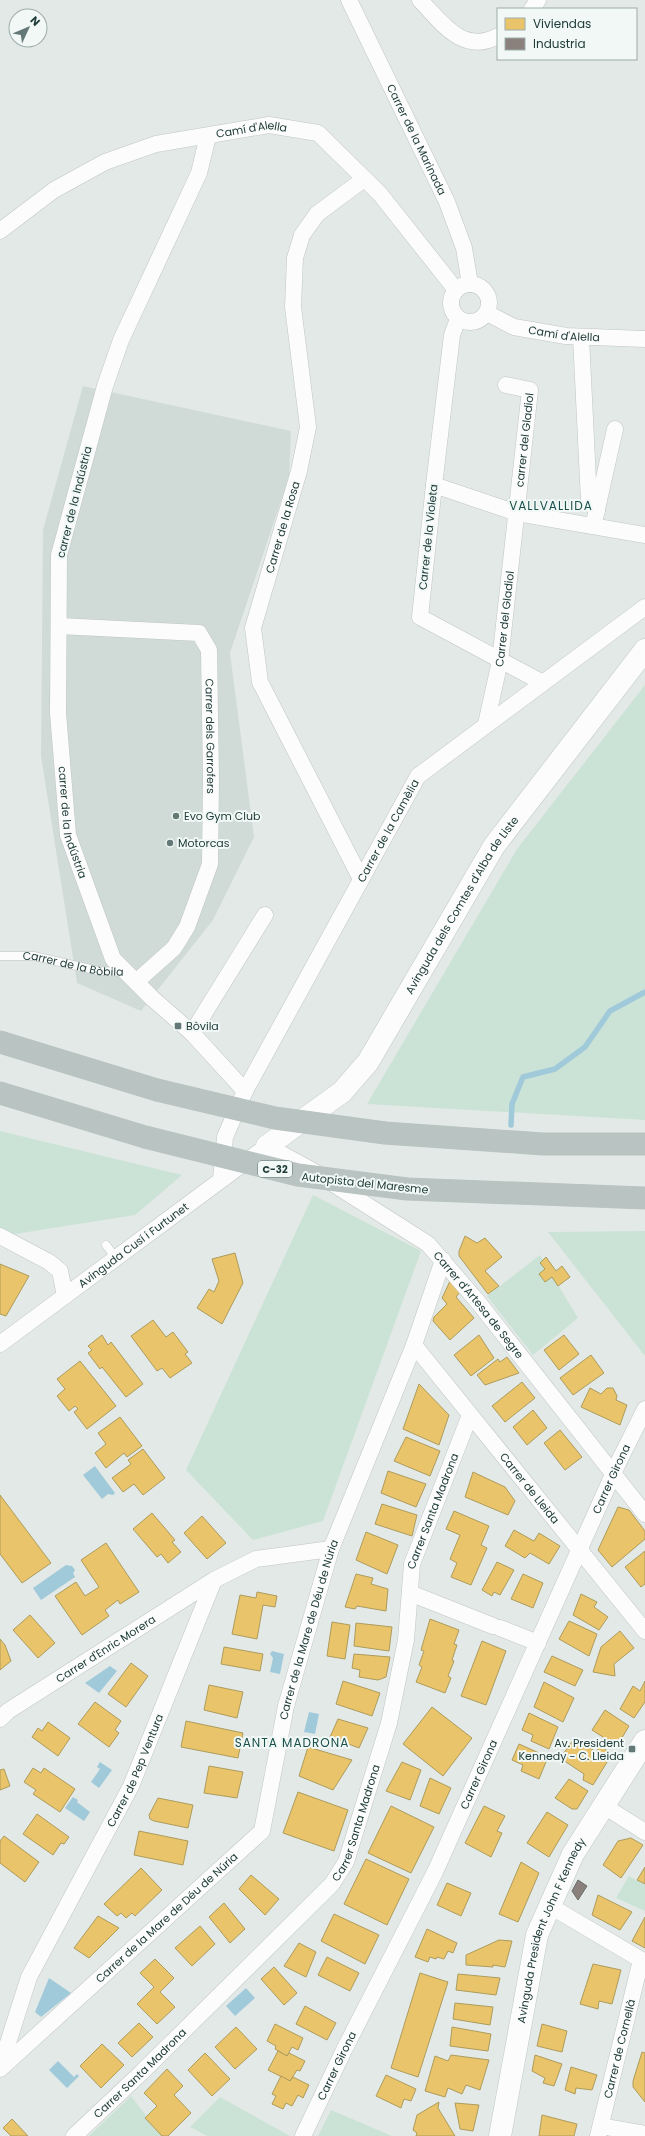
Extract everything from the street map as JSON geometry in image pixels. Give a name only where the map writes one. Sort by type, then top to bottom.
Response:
[{"type":"highway","points":[[0,1042],[157,1090],[275,1118],[386,1133],[543,1144],[645,1144]]},
{"type":"highway","name":"Autopista del Maresme","points":[[0,1093],[145,1137],[298,1175],[407,1189],[645,1198]]},
{"type":"street","name":"Carrer de la Marinada","points":[[349,0],[447,202],[464,248],[463,287]]},
{"type":"street","points":[[420,0],[449,29],[465,41],[477,43],[497,36]]},
{"type":"street","name":"Camí d'Alella","points":[[0,231],[54,190],[105,162],[156,144],[269,125],[318,133],[380,194],[463,287]]},
{"type":"street","name":"carrer de la Indústria","points":[[131,977],[113,959],[68,835],[58,713],[59,555],[105,386],[121,340],[199,173],[208,136]]},
{"type":"street","name":"Carrer de la Rosa","points":[[361,879],[260,682],[253,628],[299,471],[308,427],[293,307],[295,258],[302,235],[317,214],[364,179]]},
{"type":"street","points":[[463,287],[482,288],[487,294],[489,307],[487,313],[483,318],[474,322],[463,322],[458,319],[451,307],[451,298],[463,287]]},
{"type":"street","name":"Camí d'Alella","points":[[487,313],[514,328],[581,337],[645,339]]},
{"type":"street","name":"Carrer de la Violeta","points":[[458,319],[452,336],[420,617],[543,683]]},
{"type":"street","points":[[581,337],[589,500],[595,518]]},
{"type":"street","name":"carrer del Gladiol","points":[[506,385],[530,390],[517,513]]},
{"type":"street","points":[[595,518],[615,429]]},
{"type":"street","points":[[586,444],[610,452]]},
{"type":"street","points":[[434,485],[517,513],[595,518],[645,535]]},
{"type":"street","name":"Carrer del Gladiol","points":[[486,724],[500,661],[517,513]]},
{"type":"street","name":"Carrer de la Camèlia","points":[[245,1091],[418,776],[645,607]]},
{"type":"street","name":"Carrer dels Garrofers","points":[[58,626],[199,633],[209,650],[211,778],[210,864],[187,927],[174,948],[131,977]]},
{"type":"street","name":"Avinguda dels Comtes d'Alba de Liste","points":[[267,1146],[342,1092],[368,1062],[494,846],[645,650]]},
{"type":"street","points":[[192,1034],[265,915]]},
{"type":"street","name":"Carrer de la Bòbila","points":[[131,977],[192,1034],[245,1091]]},
{"type":"street","points":[[221,1179],[225,1136],[245,1091]]},
{"type":"street","name":"Avinguda Cusí i Furtunet","points":[[0,1344],[267,1146]]},
{"type":"street","name":"Carrer d'Artesa de Segre","points":[[267,1146],[313,1171],[428,1244],[478,1302],[645,1514]]},
{"type":"street","points":[[0,1236],[49,1262],[60,1271],[65,1296]]},
{"type":"street","name":"Carrer de la Mare de Déu de Núria","points":[[0,2069],[262,1831],[286,1706],[331,1549],[414,1345],[443,1260]]},
{"type":"street","name":"Carrer de Lleida","points":[[414,1345],[645,1632]]},
{"type":"street","name":"Carrer Girona","points":[[303,2136],[344,2050],[435,1872],[580,1551],[613,1474],[645,1409]]},
{"type":"street","name":"Carrer Santa Madrona","points":[[74,2136],[141,2073],[332,1884],[346,1862],[389,1724],[406,1640],[412,1564],[470,1415]]},
{"type":"street","points":[[214,1580],[256,1559],[331,1549]]},
{"type":"street","name":"Carrer d'Enric Morera","points":[[0,1719],[8,1711],[214,1580]]},
{"type":"street","name":"Carrer de Pep Ventura","points":[[0,2069],[29,1977],[130,1786],[214,1580]]},
{"type":"street","points":[[410,1593],[538,1643]]},
{"type":"street","name":"Avinguda President John F Kennedy","points":[[500,2136],[537,1935],[573,1854],[645,1741]]},
{"type":"street","points":[[604,1806],[645,1832]]},
{"type":"street","points":[[550,1906],[643,1961]]},
{"type":"street","name":"Carrer de Cornellà","points":[[600,2131],[643,1961]]},
{"type":"street","points":[[600,2131],[645,2134]]},
{"type":"lane","name":"Carrer de la Bòbila","points":[[0,956],[34,956],[131,977]]},
{"type":"lane","points":[[106,1245],[116,1258]]},
{"type":"shaded area","points":[[83,386],[291,431],[289,477],[230,653],[254,837],[213,920],[141,1011],[77,983],[41,756],[43,530]]},
{"type":"green space","points":[[645,685],[645,1120],[367,1104],[517,849]]},
{"type":"green space","points":[[0,1131],[182,1175],[135,1215],[15,1234],[0,1230]]},
{"type":"green space","points":[[313,1195],[421,1251],[323,1521],[253,1540],[186,1470]]},
{"type":"green space","points":[[645,1231],[645,1356],[548,1232]]},
{"type":"green space","points":[[540,1255],[578,1318],[533,1355],[487,1296]]},
{"type":"green space","points":[[629,1876],[645,1885],[645,1911],[616,1898]]},
{"type":"green space","points":[[131,2096],[162,2136],[89,2136]]},
{"type":"green space","points":[[220,2097],[290,2136],[207,2136],[190,2127]]},
{"type":"green space","points":[[331,2110],[392,2136],[318,2136]]},
{"type":"water","points":[[95,1466],[115,1493],[113,1495],[108,1494],[102,1499],[83,1475]]},
{"type":"water","points":[[66,1565],[72,1566],[75,1570],[73,1573],[75,1577],[41,1600],[33,1588]]},
{"type":"water","points":[[272,1651],[284,1654],[280,1674],[270,1672],[273,1658],[270,1654]]},
{"type":"water","points":[[110,1666],[117,1671],[99,1693],[85,1683]]},
{"type":"water","points":[[309,1712],[319,1714],[315,1734],[304,1732]]},
{"type":"water","points":[[100,1762],[112,1770],[99,1788],[91,1782],[100,1769],[97,1767]]},
{"type":"water","points":[[73,1797],[90,1812],[84,1821],[65,1808]]},
{"type":"water","points":[[49,1978],[71,1993],[41,2017],[35,2012]]},
{"type":"water","points":[[246,1988],[255,1998],[235,2016],[226,2006]]},
{"type":"water","points":[[58,2061],[74,2077],[77,2074],[79,2076],[67,2088],[49,2070]]},
{"type":"building: Viviendas","points":[[465,1236],[477,1243],[485,1238],[502,1257],[485,1271],[499,1286],[488,1294],[459,1256],[459,1251]]},
{"type":"building: Viviendas","points":[[235,1253],[243,1283],[222,1324],[197,1308],[209,1289],[214,1292],[219,1281],[212,1259]]},
{"type":"building: Viviendas","points":[[546,1257],[556,1271],[562,1266],[570,1277],[558,1286],[552,1277],[545,1282],[539,1274],[545,1269],[540,1263]]},
{"type":"building: Viviendas","points":[[0,1264],[29,1276],[6,1316],[0,1314]]},
{"type":"building: Viviendas","points":[[451,1279],[461,1291],[456,1297],[474,1318],[450,1340],[433,1321],[434,1317],[447,1304],[442,1298]]},
{"type":"building: Viviendas","points":[[153,1320],[166,1337],[173,1332],[188,1352],[185,1354],[192,1363],[170,1378],[162,1368],[157,1371],[131,1336]]},
{"type":"building: Viviendas","points":[[102,1335],[108,1345],[111,1342],[143,1384],[126,1397],[102,1367],[100,1369],[88,1353],[92,1350],[88,1346]]},
{"type":"building: Viviendas","points":[[479,1335],[494,1358],[471,1376],[454,1355]]},
{"type":"building: Viviendas","points":[[564,1335],[579,1354],[559,1370],[544,1350]]},
{"type":"building: Viviendas","points":[[591,1355],[604,1373],[573,1395],[560,1378]]},
{"type":"building: Viviendas","points":[[507,1357],[519,1373],[485,1385],[477,1375],[498,1359],[500,1362]]},
{"type":"building: Viviendas","points":[[80,1361],[116,1406],[87,1429],[74,1412],[78,1409],[75,1406],[69,1411],[57,1396],[65,1389],[57,1379]]},
{"type":"building: Viviendas","points":[[522,1382],[535,1398],[505,1422],[492,1406]]},
{"type":"building: Viviendas","points":[[419,1384],[449,1415],[439,1445],[403,1429]]},
{"type":"building: Viviendas","points":[[590,1388],[601,1394],[607,1388],[613,1388],[617,1396],[616,1400],[627,1405],[620,1425],[581,1407]]},
{"type":"building: Viviendas","points":[[533,1410],[547,1428],[527,1445],[513,1427]]},
{"type":"building: Viviendas","points":[[120,1417],[142,1446],[127,1457],[124,1453],[106,1468],[95,1453],[106,1444],[98,1433]]},
{"type":"building: Viviendas","points":[[560,1430],[582,1457],[565,1470],[544,1443]]},
{"type":"building: Viviendas","points":[[406,1437],[440,1451],[430,1476],[394,1461]]},
{"type":"building: Viviendas","points":[[143,1449],[165,1478],[143,1495],[134,1484],[123,1492],[112,1478],[131,1464],[128,1460]]},
{"type":"building: Viviendas","points":[[388,1471],[426,1484],[416,1507],[381,1493]]},
{"type":"building: Viviendas","points":[[473,1472],[505,1487],[515,1501],[508,1515],[465,1497]]},
{"type":"building: Viviendas","points":[[0,1495],[51,1563],[22,1583],[0,1554]]},
{"type":"building: Viviendas","points":[[382,1504],[417,1515],[412,1536],[375,1524]]},
{"type":"building: Viviendas","points":[[618,1507],[629,1510],[645,1531],[645,1539],[612,1567],[598,1550]]},
{"type":"building: Viviendas","points":[[454,1511],[489,1526],[481,1545],[487,1548],[471,1585],[451,1577],[457,1563],[450,1559],[460,1535],[446,1529]]},
{"type":"building: Viviendas","points":[[152,1513],[175,1540],[172,1542],[181,1552],[168,1563],[161,1554],[157,1557],[133,1529]]},
{"type":"building: Viviendas","points":[[202,1516],[226,1543],[207,1559],[184,1533]]},
{"type":"building: Viviendas","points":[[514,1530],[534,1541],[539,1533],[560,1546],[549,1564],[530,1553],[525,1558],[505,1546]]},
{"type":"building: Viviendas","points":[[366,1532],[398,1545],[387,1574],[356,1560]]},
{"type":"building: Viviendas","points":[[106,1543],[139,1592],[120,1604],[118,1600],[105,1610],[109,1616],[82,1635],[55,1596],[76,1582],[85,1596],[99,1587],[81,1560]]},
{"type":"building: Viviendas","points":[[645,1551],[645,1584],[641,1587],[625,1567]]},
{"type":"building: Viviendas","points":[[497,1562],[514,1570],[500,1595],[494,1592],[492,1596],[482,1590]]},
{"type":"building: Viviendas","points":[[356,1574],[373,1578],[371,1584],[388,1589],[386,1611],[357,1606],[355,1609],[345,1607]]},
{"type":"building: Viviendas","points":[[523,1574],[543,1583],[533,1608],[511,1599]]},
{"type":"building: Viviendas","points":[[257,1592],[277,1596],[275,1607],[263,1605],[257,1639],[232,1634],[240,1595],[256,1598]]},
{"type":"building: Viviendas","points":[[581,1594],[597,1602],[594,1607],[608,1617],[599,1630],[573,1615]]},
{"type":"building: Viviendas","points":[[30,1615],[55,1643],[38,1658],[13,1630]]},
{"type":"building: Viviendas","points":[[430,1619],[459,1630],[454,1644],[457,1645],[452,1660],[454,1661],[448,1676],[451,1678],[445,1693],[416,1682],[422,1667],[419,1665],[424,1651],[421,1650]]},
{"type":"building: Viviendas","points":[[569,1621],[597,1634],[589,1656],[559,1639]]},
{"type":"building: Viviendas","points":[[332,1622],[350,1625],[345,1659],[327,1656]]},
{"type":"building: Viviendas","points":[[356,1623],[392,1627],[389,1651],[354,1646]]},
{"type":"building: Viviendas","points":[[620,1631],[634,1648],[614,1664],[615,1676],[593,1672],[601,1647]]},
{"type":"building: Viviendas","points":[[0,1639],[5,1645],[11,1661],[0,1670]]},
{"type":"building: Viviendas","points":[[482,1641],[506,1651],[486,1705],[461,1696]]},
{"type":"building: Viviendas","points":[[224,1647],[263,1654],[260,1671],[221,1664]]},
{"type":"building: Viviendas","points":[[354,1654],[390,1657],[386,1677],[378,1680],[359,1677],[360,1670],[352,1668]]},
{"type":"building: Viviendas","points":[[552,1656],[583,1670],[575,1686],[544,1672]]},
{"type":"building: Viviendas","points":[[131,1663],[148,1676],[126,1707],[108,1694]]},
{"type":"building: Viviendas","points":[[343,1681],[380,1693],[372,1716],[336,1704]]},
{"type":"building: Viviendas","points":[[645,1681],[645,1702],[634,1718],[620,1709],[633,1686],[640,1691]]},
{"type":"building: Viviendas","points":[[544,1682],[574,1698],[563,1722],[534,1707]]},
{"type":"building: Viviendas","points":[[209,1685],[243,1692],[237,1718],[204,1710]]},
{"type":"building: Viviendas","points":[[95,1702],[121,1721],[115,1730],[119,1733],[109,1747],[78,1724]]},
{"type":"building: Viviendas","points":[[432,1707],[472,1738],[443,1776],[403,1744]]},
{"type":"building: Viviendas","points":[[605,1710],[629,1726],[617,1746],[592,1730]]},
{"type":"building: Viviendas","points":[[529,1713],[558,1727],[549,1749],[531,1741],[533,1735],[522,1730]]},
{"type":"building: Viviendas","points":[[338,1719],[368,1728],[359,1748],[330,1737]]},
{"type":"building: Viviendas","points":[[186,1721],[243,1733],[238,1758],[181,1747]]},
{"type":"building: Viviendas","points":[[48,1722],[70,1738],[58,1756],[32,1737],[38,1728],[42,1731]]},
{"type":"building: Viviendas","points":[[575,1738],[596,1752],[600,1746],[612,1754],[593,1785],[583,1780],[584,1774],[560,1758]]},
{"type":"building: Viviendas","points":[[519,1744],[548,1757],[539,1779],[521,1771],[523,1765],[512,1760]]},
{"type":"building: Viviendas","points":[[308,1747],[352,1760],[333,1790],[299,1776]]},
{"type":"building: Viviendas","points":[[402,1762],[421,1770],[410,1800],[386,1791]]},
{"type":"building: Viviendas","points":[[209,1766],[243,1772],[237,1798],[204,1793]]},
{"type":"building: Viviendas","points":[[33,1768],[41,1773],[44,1768],[75,1789],[60,1812],[33,1794],[36,1790],[24,1782]]},
{"type":"building: Viviendas","points":[[4,1769],[10,1786],[0,1790],[0,1770]]},
{"type":"building: Viviendas","points":[[430,1778],[451,1788],[439,1814],[420,1806]]},
{"type":"building: Viviendas","points":[[569,1779],[588,1791],[577,1809],[572,1809],[555,1798]]},
{"type":"building: Viviendas","points":[[298,1792],[348,1810],[334,1851],[283,1833]]},
{"type":"building: Viviendas","points":[[158,1798],[193,1805],[188,1828],[150,1819],[149,1815]]},
{"type":"building: Viviendas","points":[[391,1806],[434,1827],[411,1873],[368,1853]]},
{"type":"building: Viviendas","points":[[484,1806],[505,1816],[497,1831],[502,1833],[491,1857],[465,1843]]},
{"type":"building: Viviendas","points":[[547,1812],[568,1825],[549,1857],[527,1843]]},
{"type":"building: Viviendas","points":[[37,1814],[69,1837],[64,1844],[61,1843],[53,1855],[23,1834]]},
{"type":"building: Viviendas","points":[[139,1831],[188,1841],[183,1865],[134,1855]]},
{"type":"building: Viviendas","points":[[4,1836],[39,1862],[25,1882],[0,1863],[0,1841]]},
{"type":"building: Viviendas","points":[[631,1838],[643,1845],[621,1878],[603,1865],[618,1841]]},
{"type":"building: Viviendas","points":[[366,1859],[409,1879],[387,1925],[344,1904]]},
{"type":"building: Viviendas","points":[[521,1862],[539,1873],[518,1922],[499,1914]]},
{"type":"building: Viviendas","points":[[645,1867],[645,1884],[637,1880]]},
{"type":"building: Viviendas","points":[[141,1868],[162,1890],[135,1916],[132,1913],[126,1918],[121,1913],[117,1916],[104,1904]]},
{"type":"building: Viviendas","points":[[251,1875],[279,1899],[265,1915],[239,1889]]},
{"type":"building: Viviendas","points":[[447,1883],[471,1893],[461,1916],[437,1905]]},
{"type":"building: Viviendas","points":[[598,1895],[632,1912],[620,1930],[592,1915]]},
{"type":"building: Viviendas","points":[[224,1903],[245,1929],[230,1943],[209,1917]]},
{"type":"building: Viviendas","points":[[334,1914],[379,1935],[365,1964],[321,1941]]},
{"type":"building: Viviendas","points":[[98,1916],[119,1928],[89,1958],[74,1948]]},
{"type":"building: Viviendas","points":[[645,1917],[645,1948],[632,1941]]},
{"type":"building: Viviendas","points":[[200,1926],[215,1944],[192,1966],[175,1948]]},
{"type":"building: Viviendas","points":[[427,1929],[457,1943],[453,1953],[448,1951],[444,1959],[430,1957],[428,1962],[415,1957]]},
{"type":"building: Viviendas","points":[[499,1940],[512,1941],[505,1967],[493,1965],[493,1967],[466,1965],[466,1955]]},
{"type":"building: Viviendas","points":[[299,1943],[316,1952],[306,1977],[284,1966]]},
{"type":"building: Viviendas","points":[[327,1957],[359,1973],[350,1991],[318,1975]]},
{"type":"building: Viviendas","points":[[155,1959],[174,1978],[160,1992],[175,2007],[157,2024],[137,2004],[154,1987],[140,1973]]},
{"type":"building: Viviendas","points":[[593,1964],[621,1970],[612,2004],[599,2001],[598,2009],[580,2004]]},
{"type":"building: Viviendas","points":[[274,1967],[297,1993],[284,2005],[261,1979]]},
{"type":"building: Viviendas","points":[[420,1973],[448,1982],[418,2077],[391,2068]]},
{"type":"building: Viviendas","points":[[458,1974],[500,1978],[496,1995],[456,1990]]},
{"type":"building: Viviendas","points":[[455,2003],[493,2007],[490,2025],[453,2019]]},
{"type":"building: Viviendas","points":[[305,2006],[336,2023],[327,2040],[296,2024]]},
{"type":"building: Viviendas","points":[[139,2023],[153,2037],[132,2057],[118,2043]]},
{"type":"building: Viviendas","points":[[275,2024],[303,2038],[298,2050],[292,2047],[287,2056],[275,2049],[276,2046],[267,2041]]},
{"type":"building: Viviendas","points":[[542,2024],[567,2031],[562,2052],[537,2046]]},
{"type":"building: Viviendas","points":[[236,2027],[257,2049],[235,2069],[215,2047]]},
{"type":"building: Viviendas","points":[[452,2027],[491,2034],[488,2051],[450,2046]]},
{"type":"building: Viviendas","points":[[102,2044],[124,2065],[101,2088],[80,2066]]},
{"type":"building: Viviendas","points":[[278,2051],[287,2056],[289,2053],[305,2061],[300,2071],[297,2070],[290,2081],[268,2070]]},
{"type":"building: Viviendas","points":[[642,2052],[645,2053],[645,2102],[633,2087],[633,2081]]},
{"type":"building: Viviendas","points":[[205,2053],[230,2079],[212,2096],[188,2070]]},
{"type":"building: Viviendas","points":[[451,2055],[489,2060],[480,2090],[466,2085],[462,2094],[448,2088],[445,2097],[425,2091],[435,2056],[448,2061]]},
{"type":"building: Viviendas","points":[[535,2055],[562,2064],[554,2086],[543,2083],[545,2078],[532,2071]]},
{"type":"building: Viviendas","points":[[571,2067],[597,2075],[592,2090],[576,2088],[575,2094],[565,2090]]},
{"type":"building: Viviendas","points":[[167,2069],[183,2086],[174,2095],[191,2113],[168,2136],[162,2136],[145,2118],[157,2106],[144,2093]]},
{"type":"building: Viviendas","points":[[386,2075],[416,2089],[411,2101],[404,2099],[401,2108],[376,2096]]},
{"type":"building: Viviendas","points":[[281,2076],[290,2081],[293,2077],[309,2085],[303,2098],[298,2095],[292,2106],[286,2103],[283,2109],[272,2104],[276,2096],[272,2094]]},
{"type":"building: Viviendas","points":[[439,2102],[438,2108],[455,2136],[416,2136],[417,2133],[413,2130],[417,2115]]},
{"type":"building: Viviendas","points":[[455,2103],[479,2105],[473,2131],[460,2129]]},
{"type":"building: Viviendas","points":[[542,2115],[577,2124],[574,2136],[539,2136]]},
{"type":"building: Viviendas","points":[[12,2119],[28,2136],[11,2136],[3,2128]]},
{"type":"building: Industria","points":[[578,1880],[587,1886],[578,1900],[572,1891]]},
{"type":"waterway","points":[[511,1125],[512,1104],[523,1077],[555,1069],[585,1047],[610,1011],[645,992]]},
{"type":"place","name":"Evo Gym Club","points":[[176,816]]},
{"type":"place","name":"Motorcas","points":[[170,843]]},
{"type":"place","name":"Bòvila","points":[[178,1026]]},
{"type":"place","name":"Av. President Kennedy - C. Lleida","points":[[632,1749]]},
{"type":"district","name":"VALLVALLIDA","points":[[551,505]]},
{"type":"district","name":"SANTA MADRONA","points":[[292,1742]]}]
